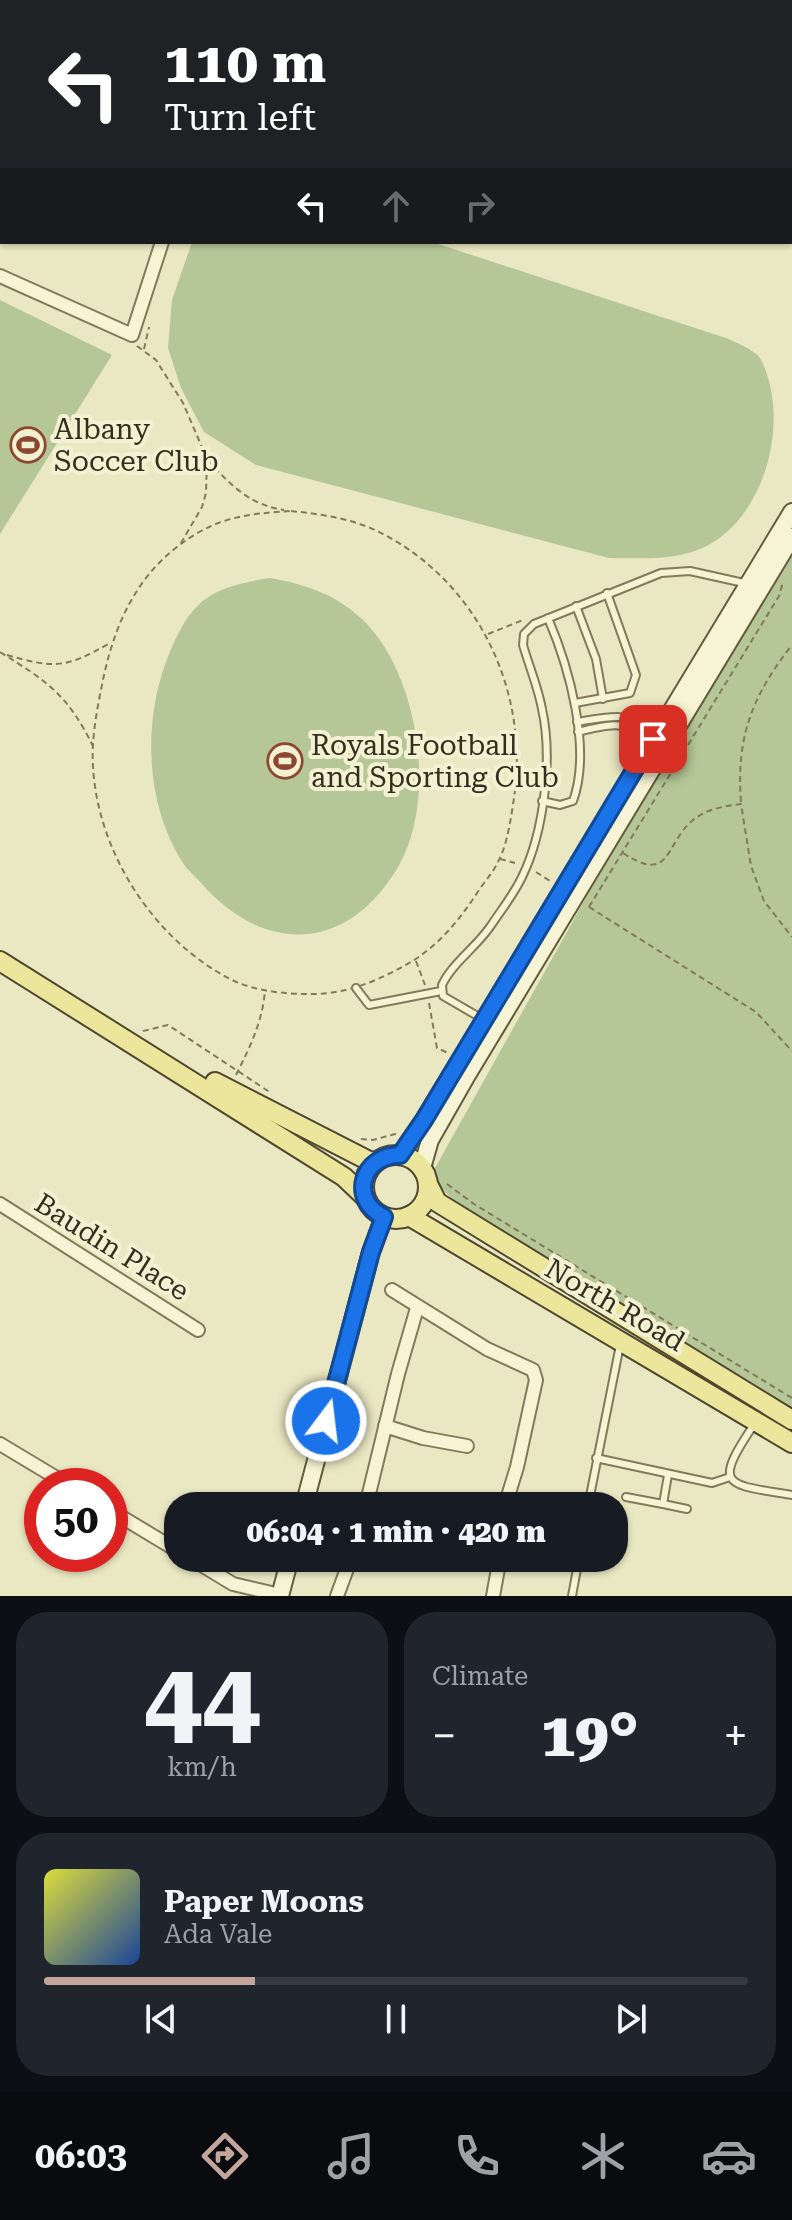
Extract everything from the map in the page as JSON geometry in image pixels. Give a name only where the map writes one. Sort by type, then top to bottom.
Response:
[{"type":"main road","points":[[568,893],[606,843],[748,585],[792,512]]},
{"type":"main road","points":[[400,1155],[490,1023],[662,739],[792,537]]},
{"type":"main road","points":[[0,961],[344,1177],[364,1196],[371,1209],[384,1217],[397,1219],[409,1216],[422,1207],[428,1192],[425,1176],[430,1140],[490,1023]]},
{"type":"main road","points":[[168,1064],[230,1089],[373,1163]]},
{"type":"main road","points":[[364,1196],[364,1178],[373,1163],[391,1155],[409,1157],[425,1176]]},
{"type":"main road","name":"North Road","points":[[425,1176],[437,1202],[792,1420]]},
{"type":"main road","name":"North Road","points":[[409,1216],[792,1443]]},
{"type":"main road","points":[[308,1492],[371,1252],[384,1217]]},
{"type":"main road","points":[[280,1596],[286,1572]]},
{"type":"street","points":[[0,276],[132,335],[161,244]]},
{"type":"street","name":"Baudin Place","points":[[0,1204],[198,1330]]},
{"type":"street","points":[[392,1290],[487,1349],[533,1370],[536,1380],[509,1492]]},
{"type":"street","points":[[369,1492],[417,1308]]},
{"type":"street","points":[[385,1426],[423,1438],[467,1446]]},
{"type":"street","points":[[0,1444],[40,1468]]},
{"type":"street","points":[[128,1521],[164,1543]]},
{"type":"street","points":[[213,1572],[233,1584],[280,1596]]},
{"type":"street","points":[[337,1596],[346,1572]]},
{"type":"street","points":[[493,1596],[497,1572]]},
{"type":"lane","points":[[490,1023],[456,1006],[441,991],[445,979],[485,935],[522,878],[536,842],[542,801],[545,723],[523,645],[524,634],[528,628],[548,618],[661,573],[690,571],[748,585]]},
{"type":"lane","points":[[575,703],[630,693],[636,675],[607,593]]},
{"type":"lane","points":[[576,606],[599,667],[603,699]]},
{"type":"lane","points":[[542,801],[560,805],[573,801],[579,758],[575,703],[548,618]]},
{"type":"lane","points":[[577,722],[623,716],[637,718],[662,739]]},
{"type":"lane","points":[[578,732],[624,724],[662,739]]},
{"type":"lane","points":[[356,988],[369,1005],[441,991]]},
{"type":"lane","points":[[590,1492],[621,1341]]},
{"type":"lane","points":[[757,1420],[732,1457],[730,1477],[743,1487],[792,1495]]},
{"type":"lane","points":[[596,1458],[712,1483],[730,1477]]},
{"type":"lane","points":[[663,1504],[668,1475]]},
{"type":"lane","points":[[628,1497],[687,1509]]},
{"type":"lane","points":[[572,1596],[576,1572]]},
{"type":"path","points":[[132,335],[136,344],[156,360],[183,403],[207,459],[242,495],[268,508],[322,514],[374,530],[417,555],[453,589],[477,620],[503,670],[519,766],[512,813],[500,859],[441,941],[415,960],[381,979],[356,988],[313,995],[265,990],[235,981],[196,958],[162,926],[135,891],[111,847],[93,768],[101,689],[112,643],[142,581],[180,544],[204,530],[250,514],[291,511]]},
{"type":"path","points":[[180,544],[202,507],[206,493],[207,459]]},
{"type":"path","points":[[589,907],[779,596],[788,561],[780,556]]},
{"type":"path","points":[[2,654],[51,666],[89,655],[112,643]]},
{"type":"path","points":[[792,645],[755,701],[739,771],[751,866],[764,901],[792,937]]},
{"type":"path","points":[[2,654],[60,693],[79,718],[93,747]]},
{"type":"path","points":[[606,843],[644,865],[658,865],[665,860],[695,818],[723,806],[741,804]]},
{"type":"path","points":[[500,859],[527,866],[756,1012],[792,1051]]},
{"type":"path","points":[[415,960],[428,993],[437,1048],[450,1054]]},
{"type":"path","points":[[230,1089],[256,1036],[265,990]]},
{"type":"green space","points":[[191,244],[438,244],[729,339],[749,349],[760,358],[769,382],[773,409],[767,466],[742,516],[723,535],[700,549],[666,557],[609,558],[256,465],[204,432],[181,388],[168,348],[172,300]]},
{"type":"green space","name":"Albany Soccer Club","points":[[0,300],[112,355],[0,534]]},
{"type":"green space","points":[[792,529],[792,1412],[460,1207],[430,1177]]},
{"type":"green space","name":"Royals Football and Sporting Club","points":[[270,578],[319,591],[362,619],[382,642],[397,671],[409,704],[416,738],[419,773],[417,808],[410,839],[398,867],[378,895],[355,916],[331,929],[305,934],[278,932],[252,923],[226,907],[188,869],[169,838],[155,789],[152,763],[151,737],[159,686],[183,625],[203,601],[215,593]]},
{"type":"place","name":"Albany Soccer Club","points":[[28,445]]},
{"type":"place","name":"Royals Football and Sporting Club","points":[[285,761]]},
{"type":"route","points":[[326,1421],[371,1252],[384,1217],[367,1203],[364,1178],[373,1163],[391,1155],[400,1155],[424,1120],[653,739]]}]
